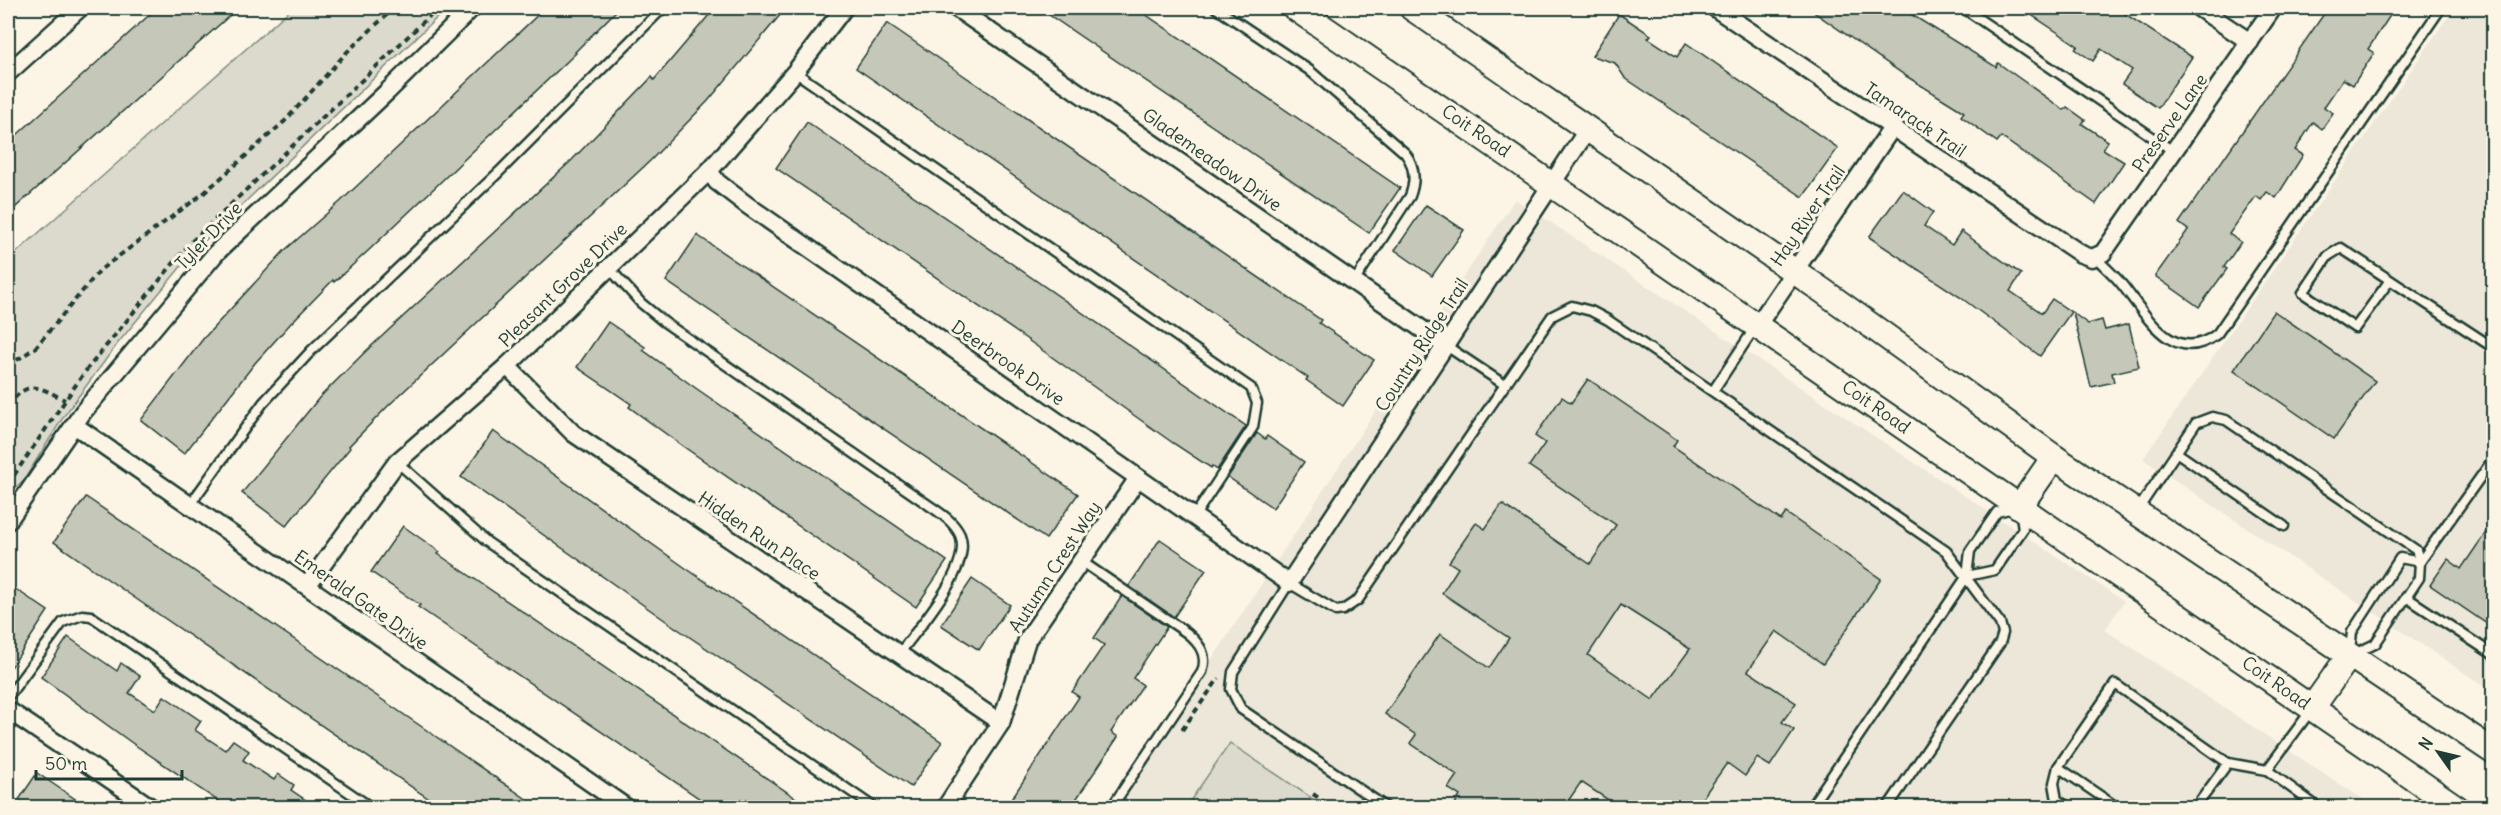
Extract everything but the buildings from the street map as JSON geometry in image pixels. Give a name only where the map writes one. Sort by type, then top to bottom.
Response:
[{"type":"main road","name":"Coit Road","points":[[1295,8],[2457,807]]},
{"type":"main road","points":[[1412,8],[1794,271],[2054,457],[2493,752]]},
{"type":"main road","points":[[2020,506],[2054,457]]},
{"type":"main road","points":[[2312,708],[2349,656]]},
{"type":"street","points":[[8,73],[80,8]]},
{"type":"street","name":"Tyler Drive","points":[[8,521],[74,425],[216,253],[387,92],[472,8]]},
{"type":"street","name":"Pleasant Grove Drive","points":[[307,585],[397,462],[507,366],[709,171],[795,72],[844,8]]},
{"type":"street","name":"Glademeadow Drive","points":[[956,8],[1445,345]]},
{"type":"street","name":"Tamarack Trail","points":[[1715,8],[2080,254],[2096,258]]},
{"type":"street","points":[[2199,8],[2250,42]]},
{"type":"street","name":"Preserve Lane","points":[[2096,258],[2103,253],[2273,8]]},
{"type":"street","name":"Hay River Trail","points":[[1757,326],[1892,128]]},
{"type":"street","name":"Country Ridge Trail","points":[[1289,583],[1588,129]]},
{"type":"street","name":"Deerbrook Drive","points":[[709,171],[747,205],[1289,583]]},
{"type":"street","name":"Hidden Run Place","points":[[507,366],[573,433],[1001,723]]},
{"type":"street","name":"Emerald Gate Drive","points":[[74,425],[188,506],[307,585],[627,807]]},
{"type":"street","name":"Autumn Crest Way","points":[[945,807],[1001,723],[1027,640],[1138,478]]},
{"type":"street","points":[[8,710],[130,801],[152,807]]},
{"type":"lane","points":[[188,506],[263,403],[312,350],[499,172],[663,8]]},
{"type":"lane","points":[[1216,8],[1309,70],[1412,162],[1415,183],[1410,196],[1354,282]]},
{"type":"lane","points":[[1963,8],[2173,151]]},
{"type":"lane","points":[[2096,258],[2118,280],[2162,334],[2182,345],[2206,342],[2217,334],[2441,8]]},
{"type":"lane","points":[[795,72],[1251,388],[1257,403],[1253,427],[1194,517]]},
{"type":"lane","points":[[2390,280],[2355,328],[2303,292],[2328,256],[2341,249],[2390,280],[2493,348]]},
{"type":"lane","points":[[609,268],[664,322],[930,506],[954,526],[960,536],[962,549],[959,567],[899,654]]},
{"type":"lane","points":[[1387,807],[1241,709],[1231,689],[1233,672],[1289,583],[1336,610],[1343,610],[1358,600],[1552,316],[1572,306],[1591,311],[1608,320],[1946,551],[1967,576],[2000,623],[2003,633],[2000,643],[1887,807]]},
{"type":"lane","points":[[1713,391],[1757,326]]},
{"type":"lane","points":[[1445,345],[1504,385]]},
{"type":"lane","points":[[2136,512],[2196,423],[2212,417],[2226,420],[2416,550],[2420,562],[2418,578],[2406,597],[2375,644],[2349,656]]},
{"type":"lane","points":[[2176,452],[2284,526]]},
{"type":"lane","points":[[2420,562],[2493,458]]},
{"type":"lane","points":[[397,462],[487,542],[875,807]]},
{"type":"lane","points":[[1810,807],[1967,576],[1970,551],[1997,512],[2020,506],[2023,530],[1995,570],[1967,576]]},
{"type":"lane","points":[[2349,656],[2352,632],[2400,558],[2420,562]]},
{"type":"lane","points":[[1081,561],[1187,633],[1199,643],[1203,654],[1202,672],[1111,807]]},
{"type":"lane","points":[[2406,597],[2493,655]]},
{"type":"lane","points":[[8,697],[63,622],[82,615],[91,616],[372,807]]},
{"type":"lane","points":[[2070,807],[2057,800],[2054,783],[2058,767],[2115,684],[2228,763],[2267,770],[2319,807]]},
{"type":"lane","points":[[2267,770],[2312,708]]},
{"type":"lane","points":[[2195,807],[2228,763]]},
{"type":"lane","points":[[2058,767],[2118,807]]},
{"type":"path","points":[[8,366],[35,348],[100,270],[204,192],[285,122],[347,52],[394,8]]},
{"type":"path","points":[[8,406],[18,392],[29,387],[39,387],[65,400]]},
{"type":"path","points":[[1176,738],[1217,679],[1233,672]]},
{"type":"path","points":[[1313,794],[1333,807]]},
{"type":"path","points":[[1316,807],[1321,800]]},
{"type":"shaded area","points":[[292,8],[447,8],[193,252],[118,343],[64,416],[24,480],[8,494],[8,260]]},
{"type":"shaded area","points":[[2454,8],[2493,8],[2493,692],[2143,459]]},
{"type":"shaded area","points":[[1515,199],[2124,601],[2105,630],[2375,807],[1114,808]]},
{"type":"shaded area","points":[[1230,743],[1316,801],[1312,807],[1186,807]]}]
